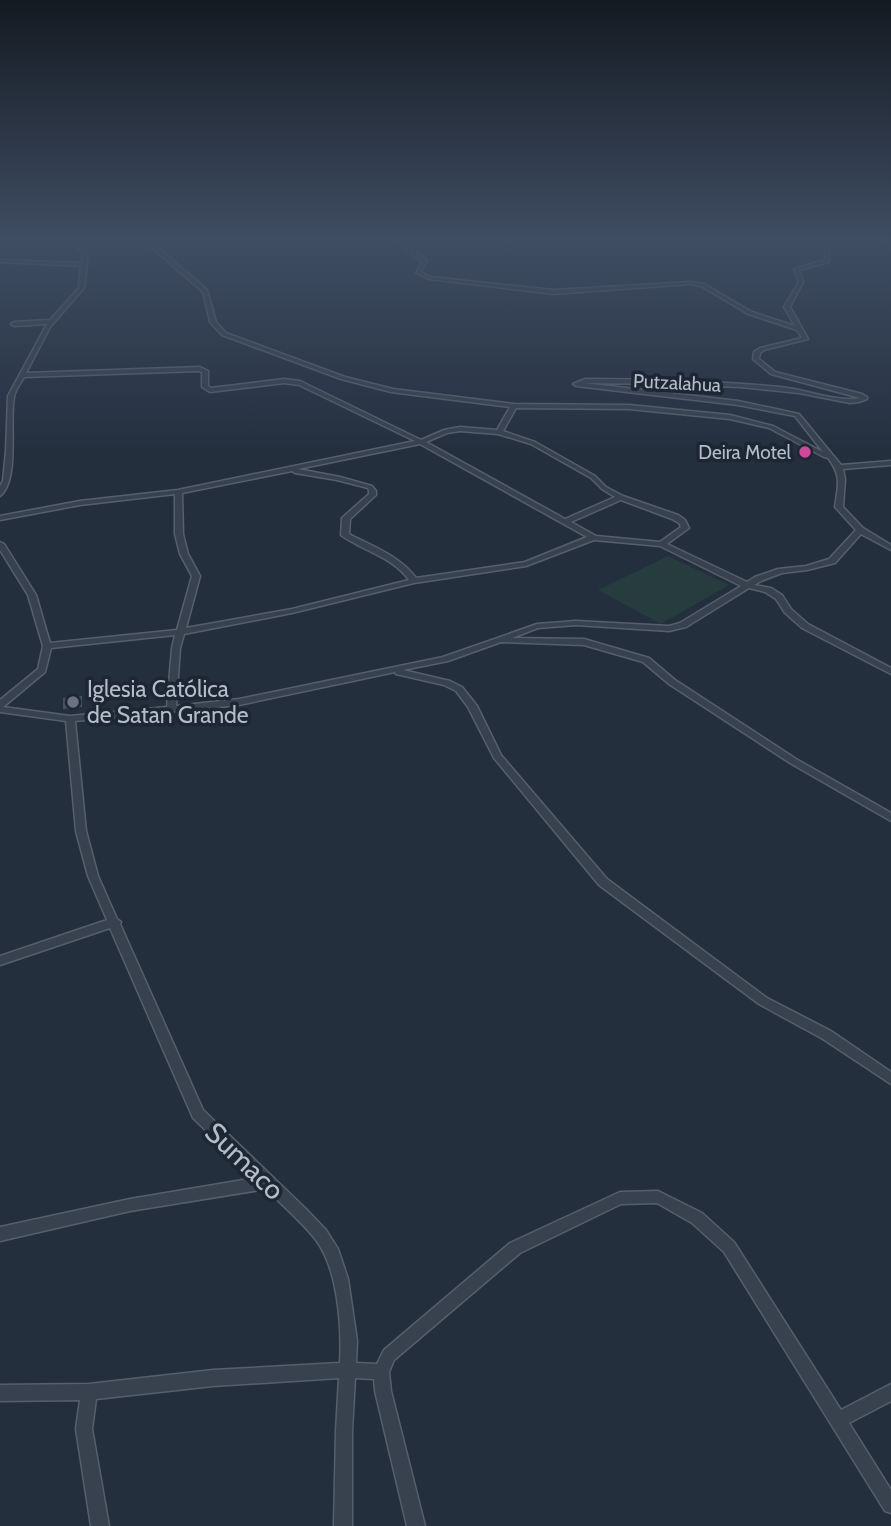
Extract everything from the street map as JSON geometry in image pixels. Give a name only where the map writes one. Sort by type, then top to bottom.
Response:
[{"type":"street","points":[[0,494],[11,396],[51,322],[62,309]]},
{"type":"street","points":[[210,309],[213,322],[218,328],[237,340],[343,377],[393,391],[514,406],[660,409],[745,420],[778,430],[832,460]]},
{"type":"street","points":[[744,309],[800,330]]},
{"type":"street","points":[[788,309],[800,330]]},
{"type":"street","points":[[14,324],[51,322]]},
{"type":"street","name":"Putzalahua","points":[[800,330],[804,340],[762,349],[756,356],[757,362],[773,373],[860,395],[864,399],[851,402],[792,390],[662,382],[585,381],[576,384],[738,403],[787,412],[803,421],[838,467]]},
{"type":"street","points":[[22,375],[200,369],[205,371],[205,387],[217,390],[292,381],[421,442],[594,538],[662,544],[746,585],[768,590],[779,597],[805,626],[891,671]]},
{"type":"street","points":[[0,398],[11,396]]},
{"type":"street","points":[[499,432],[514,406]]},
{"type":"street","points":[[0,518],[79,503],[178,492],[421,442],[446,431],[460,429],[499,432],[533,443],[593,477],[604,488],[682,522],[685,528],[662,544]]},
{"type":"street","points":[[891,463],[838,467],[842,479],[839,507],[860,530],[891,548]]},
{"type":"street","points":[[283,470],[338,478],[370,487],[372,495],[346,518],[345,535],[388,558],[406,570],[414,581]]},
{"type":"street","points":[[171,709],[180,632],[196,576],[181,544],[178,492]]},
{"type":"street","points":[[565,522],[621,497]]},
{"type":"street","points":[[574,542],[579,529]]},
{"type":"street","points":[[0,707],[70,719],[239,702],[445,659],[502,640],[519,631],[555,624],[669,629],[683,625],[746,585],[770,574],[832,561],[860,530]]},
{"type":"street","points":[[47,646],[180,632],[292,611],[414,581],[527,564],[542,560],[574,542],[594,538]]},
{"type":"street","points":[[879,541],[891,542]]},
{"type":"street","points":[[0,544],[32,595],[47,646],[42,670],[0,707]]},
{"type":"street","points":[[502,640],[584,642],[646,660],[672,682],[793,761],[891,818]]},
{"type":"street","points":[[396,671],[447,683],[459,689],[472,706],[497,756],[603,882],[764,1002],[827,1035],[891,1079]]},
{"type":"street","name":"Sumaco","points":[[70,719],[71,748],[86,853],[93,876],[198,1114],[321,1235],[333,1254],[345,1305],[348,1370],[343,1526]]},
{"type":"street","points":[[0,961],[115,922]]},
{"type":"street","points":[[0,1234],[130,1205],[266,1183]]},
{"type":"street","points":[[416,1526],[381,1372],[389,1354],[515,1248],[621,1198],[658,1197],[697,1218],[729,1247],[891,1505]]},
{"type":"street","points":[[0,1393],[89,1392],[213,1378],[348,1370],[381,1372]]},
{"type":"street","points":[[89,1392],[84,1429],[100,1526]]},
{"type":"street","points":[[838,1420],[891,1392]]},
{"type":"green space","points":[[668,556],[729,585],[661,624],[598,590]]},
{"type":"building","name":"Iglesia Católica de Satan Grande","points":[[82,696],[82,707],[63,709],[63,698]]},
{"type":"place","name":"Deira Motel","points":[[805,452]]},
{"type":"place","name":"Iglesia Católica de Satan Grande","points":[[73,702]]}]
